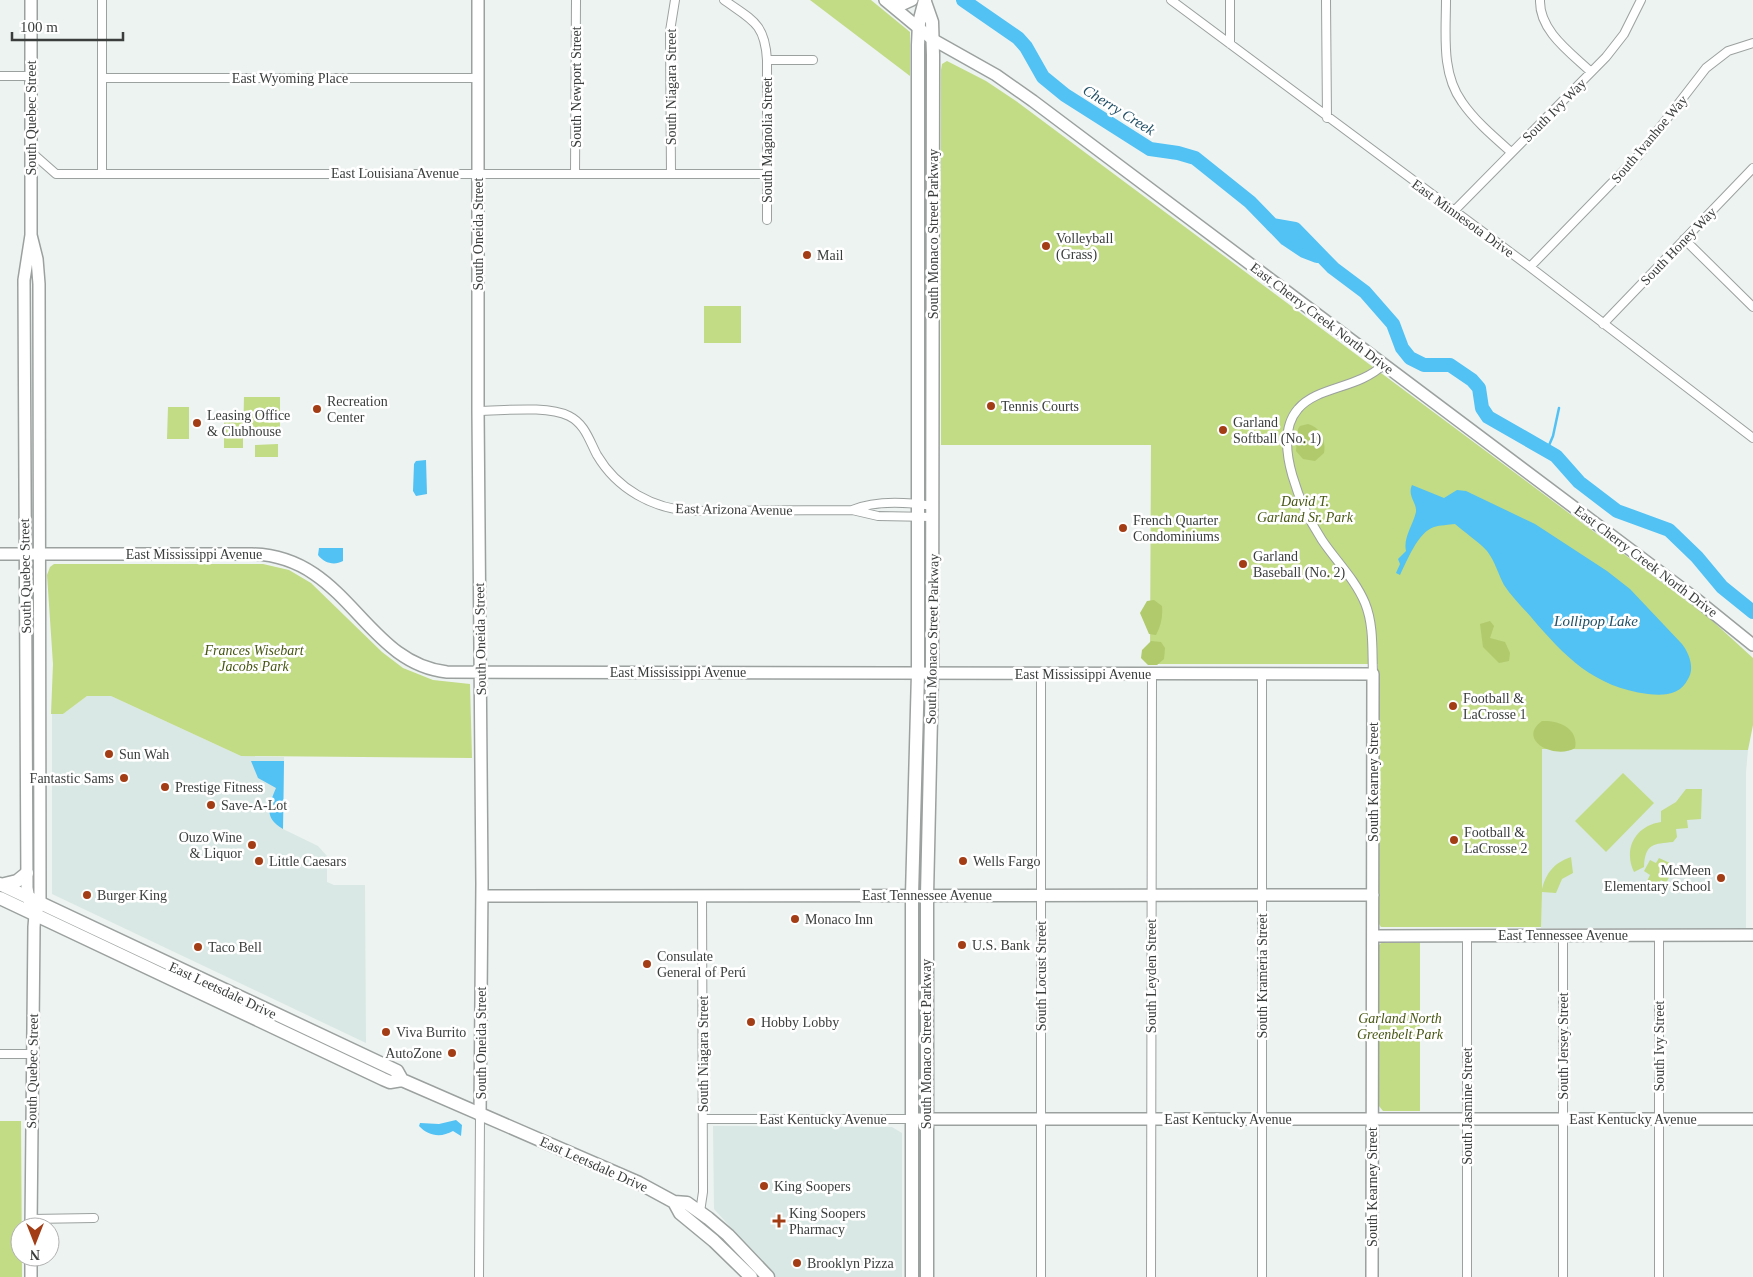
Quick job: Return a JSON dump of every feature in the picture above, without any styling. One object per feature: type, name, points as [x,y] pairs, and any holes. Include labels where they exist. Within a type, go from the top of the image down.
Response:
[{"type":"main road","name":"South Monaco Street Parkway","points":[[912,1277],[912,895],[918,673],[919,28],[925,1]]},
{"type":"main road","name":"South Monaco Street Parkway","points":[[925,1],[932,22],[932,673],[927,895],[927,1277]]},
{"type":"main road","points":[[0,884],[12,883],[27,873]]},
{"type":"main road","points":[[0,884],[28,897],[37,909]]},
{"type":"main road","points":[[0,898],[37,909]]},
{"type":"main road","name":"East Leetsdale Drive","points":[[37,909],[383,1079],[390,1082],[402,1080],[639,1183],[674,1202],[687,1203],[728,1235],[768,1277]]},
{"type":"main road","name":"East Leetsdale Drive","points":[[674,1202],[680,1213],[730,1255],[751,1277]]},
{"type":"street","name":"South Quebec Street","points":[[28,897],[24,554],[24,280],[26,255],[31,235],[32,0]]},
{"type":"street","points":[[102,0],[102,173]]},
{"type":"street","name":"South Oneida Street","points":[[478,0],[478,412],[482,896],[479,1277]]},
{"type":"street","name":"South Newport Street","points":[[575,174],[576,0]]},
{"type":"street","name":"South Niagara Street","points":[[671,174],[670,31],[675,0]]},
{"type":"street","name":"South Magnolia Street","points":[[724,0],[762,30],[767,60],[767,220]]},
{"type":"street","points":[[886,1],[901,5],[912,0]]},
{"type":"street","name":"East Minnesota Drive","points":[[1171,0],[1327,118],[1530,267],[1753,438]]},
{"type":"street","points":[[1230,0],[1230,44]]},
{"type":"street","points":[[1326,0],[1327,118]]},
{"type":"street","points":[[1446,0],[1447,57],[1453,86],[1468,111],[1511,152]]},
{"type":"street","points":[[1540,0],[1541,14],[1548,28],[1591,72]]},
{"type":"street","name":"South Ivy Way","points":[[1454,211],[1591,72],[1624,34],[1641,0]]},
{"type":"street","name":"East Cherry Creek North Drive","points":[[886,1],[932,39],[1017,90],[1696,599],[1753,645]]},
{"type":"street","name":"South Ivanhoe Way","points":[[1530,267],[1638,156],[1706,68],[1728,51],[1753,43]]},
{"type":"street","points":[[767,60],[813,60]]},
{"type":"street","points":[[0,76],[32,76]]},
{"type":"street","name":"East Wyoming Place","points":[[102,78],[477,78]]},
{"type":"street","name":"East Louisiana Avenue","points":[[31,152],[56,174],[767,174]]},
{"type":"street","name":"South Honey Way","points":[[1603,324],[1753,168]]},
{"type":"street","name":"South Quebec Street","points":[[31,235],[37,259],[39,284],[37,909],[32,1054],[31,1217]]},
{"type":"street","points":[[1684,239],[1753,307]]},
{"type":"street","name":"South Kearney Street","points":[[1372,1277],[1373,674],[1371,626],[1366,606],[1357,588],[1323,541],[1309,516],[1292,474],[1287,447],[1292,418],[1300,407],[1320,395],[1364,380],[1384,364]]},
{"type":"street","name":"East Arizona Avenue","points":[[478,412],[553,412],[570,416],[585,429],[599,458],[616,479],[640,496],[667,507],[692,510],[852,510],[873,516],[918,510],[932,512]]},
{"type":"street","name":"East Arizona Avenue","points":[[852,510],[873,504],[932,512]]},
{"type":"street","name":"East Mississippi Avenue","points":[[0,554],[252,554],[280,556],[298,563],[320,577],[388,644],[408,659],[440,671],[1373,674]]},
{"type":"street","name":"South Locust Street","points":[[1041,674],[1042,1277]]},
{"type":"street","name":"South Leyden Street","points":[[1151,1277],[1152,674]]},
{"type":"street","name":"South Krameria Street","points":[[1262,674],[1262,1277]]},
{"type":"street","name":"South Niagara Street","points":[[700,1212],[703,1196],[702,895]]},
{"type":"street","name":"East Tennessee Avenue","points":[[482,896],[1373,895]]},
{"type":"street","name":"South Jersey Street","points":[[1563,935],[1563,1277]]},
{"type":"street","name":"South Ivy Street","points":[[1659,935],[1659,1277]]},
{"type":"street","name":"East Tennessee Avenue","points":[[1373,936],[1753,935]]},
{"type":"street","name":"South Jasmine Street","points":[[1467,936],[1467,1277]]},
{"type":"street","points":[[0,1054],[32,1054]]},
{"type":"street","name":"East Kentucky Avenue","points":[[703,1119],[1753,1118]]},
{"type":"street","points":[[60,1221],[94,1218]]},
{"type":"shaded area","points":[[87,696],[111,696],[241,756],[284,757],[283,829],[318,846],[327,856],[327,882],[334,885],[365,885],[366,1043],[52,894],[52,714],[63,714]]},
{"type":"shaded area","points":[[1542,749],[1748,750],[1746,772],[1746,928],[1541,928]]},
{"type":"shaded area","points":[[713,1126],[892,1127],[902,1133],[902,1277],[776,1277],[714,1209]]},
{"type":"green space","points":[[810,0],[871,0],[910,32],[910,76]]},
{"type":"green space","name":"David T. Garland Sr. Park","points":[[947,61],[986,81],[1016,101],[1707,616],[1753,658],[1753,725],[1748,750],[1542,749],[1542,889],[1551,870],[1559,862],[1571,857],[1573,873],[1562,879],[1556,893],[1542,892],[1541,927],[1381,927],[1379,924],[1378,664],[1150,664],[1151,445],[941,445],[941,70],[942,64]]},
{"type":"green space","points":[[704,306],[741,306],[741,343],[704,343]]},
{"type":"green space","points":[[244,397],[280,397],[280,437],[243,437]]},
{"type":"green space","points":[[168,407],[189,407],[189,439],[167,439]]},
{"type":"green space","points":[[224,411],[243,411],[243,448],[224,448]]},
{"type":"green space","points":[[1308,424],[1316,428],[1322,435],[1324,444],[1324,453],[1315,461],[1303,459],[1296,451],[1298,429],[1300,426]]},
{"type":"green space","points":[[278,444],[278,457],[255,457],[255,445]]},
{"type":"green space","name":"Frances Wisebart Jacobs Park","points":[[54,564],[263,564],[289,570],[311,583],[382,652],[403,668],[433,680],[470,684],[472,758],[241,756],[111,696],[87,696],[63,714],[51,714],[53,664],[47,575],[50,567]]},
{"type":"green space","points":[[1154,600],[1162,606],[1162,617],[1156,635],[1149,634],[1140,613],[1147,601]]},
{"type":"green space","points":[[1490,621],[1494,626],[1490,638],[1505,642],[1510,653],[1509,661],[1499,663],[1483,647],[1480,624]]},
{"type":"green space","points":[[1151,641],[1161,642],[1165,648],[1164,659],[1157,665],[1148,665],[1141,658],[1142,650]]},
{"type":"green space","points":[[1542,721],[1561,724],[1571,730],[1574,735],[1575,748],[1558,752],[1541,746],[1533,735],[1535,728]]},
{"type":"green space","points":[[1623,773],[1654,803],[1606,852],[1575,821]]},
{"type":"green space","points":[[1686,789],[1702,789],[1701,819],[1687,820],[1688,828],[1676,829],[1677,837],[1673,842],[1652,846],[1646,853],[1644,867],[1634,872],[1630,855],[1634,840],[1644,828],[1661,822],[1661,811],[1676,802]]},
{"type":"green space","points":[[1659,858],[1670,863],[1667,869],[1672,872],[1666,883],[1661,880],[1657,886],[1647,881],[1650,875],[1644,871],[1650,860],[1656,863]]},
{"type":"green space","name":"Garland North Greenbelt Park","points":[[1420,942],[1420,1111],[1383,1111],[1379,1106],[1379,945],[1381,943]]},
{"type":"green space","points":[[0,1121],[21,1121],[22,1217],[10,1217],[10,1267],[22,1267],[22,1277],[0,1277]]},
{"type":"water","points":[[426,460],[427,494],[416,496],[413,491],[414,464],[416,461]]},
{"type":"water","name":"Lollipop Lake","points":[[1412,485],[1444,498],[1457,490],[1466,491],[1535,524],[1607,571],[1630,589],[1685,648],[1689,656],[1691,670],[1685,684],[1671,693],[1660,695],[1648,694],[1612,685],[1582,668],[1556,645],[1510,594],[1487,551],[1455,524],[1436,526],[1428,530],[1418,541],[1400,575],[1396,573],[1400,564],[1398,559],[1406,551],[1407,536],[1416,512],[1411,496]]},
{"type":"water","points":[[319,548],[343,548],[343,561],[336,563],[326,562],[318,555]]},
{"type":"water","points":[[251,761],[284,761],[283,829],[272,820],[269,811],[276,788],[258,778]]},
{"type":"water","points":[[456,1120],[462,1125],[461,1136],[453,1131],[444,1135],[435,1135],[426,1132],[419,1126],[420,1123],[439,1124]]},
{"type":"waterway","name":"Cherry Creek","points":[[963,0],[1018,38],[1026,47],[1043,77],[1065,95],[1150,149],[1178,153],[1195,158],[1250,202],[1286,239],[1304,251],[1317,256]]},
{"type":"waterway","name":"Cherry Creek","points":[[1272,225],[1295,229],[1333,268],[1365,292],[1393,324],[1402,348],[1410,358],[1424,365],[1450,365],[1472,380],[1479,388],[1482,408],[1488,417],[1556,456],[1579,482],[1617,511],[1669,530],[1697,557],[1722,587],[1753,612]]},
{"type":"waterway","points":[[1547,450],[1553,436],[1559,408]]},
{"type":"place","name":"Volleyball (Grass)","points":[[1046,246]]},
{"type":"place","name":"Mail","points":[[807,255]]},
{"type":"place","name":"Tennis Courts","points":[[991,406]]},
{"type":"place","name":"Recreation Center","points":[[317,409]]},
{"type":"place","name":"Leasing Office & Clubhouse","points":[[197,423]]},
{"type":"place","name":"Garland Softball (No. 1)","points":[[1223,430]]},
{"type":"place","name":"French Quarter Condominiums","points":[[1123,528]]},
{"type":"place","name":"Garland Baseball (No. 2)","points":[[1243,564]]},
{"type":"place","name":"Football & LaCrosse 1","points":[[1453,706]]},
{"type":"place","name":"Sun Wah","points":[[109,754]]},
{"type":"place","name":"Fantastic Sams","points":[[124,778]]},
{"type":"place","name":"Prestige Fitness","points":[[165,787]]},
{"type":"place","name":"Save-A-Lot","points":[[211,805]]},
{"type":"place","name":"Football & LaCrosse 2","points":[[1454,840]]},
{"type":"place","name":"Ouzo Wine & Liquor","points":[[252,845]]},
{"type":"place","name":"Little Caesars","points":[[259,861]]},
{"type":"place","name":"Wells Fargo","points":[[963,861]]},
{"type":"place","name":"McMeen Elementary School","points":[[1721,878]]},
{"type":"place","name":"Burger King","points":[[87,895]]},
{"type":"place","name":"Monaco Inn","points":[[795,919]]},
{"type":"place","name":"U.S. Bank","points":[[962,945]]},
{"type":"place","name":"Taco Bell","points":[[198,947]]},
{"type":"place","name":"Consulate General of Perú","points":[[647,964]]},
{"type":"place","name":"Hobby Lobby","points":[[751,1022]]},
{"type":"place","name":"Viva Burrito","points":[[386,1032]]},
{"type":"place","name":"AutoZone","points":[[452,1053]]},
{"type":"place","name":"King Soopers","points":[[764,1186]]},
{"type":"place","name":"King Soopers Pharmacy","points":[[779,1221]]},
{"type":"place","name":"Brooklyn Pizza","points":[[797,1263]]}]
